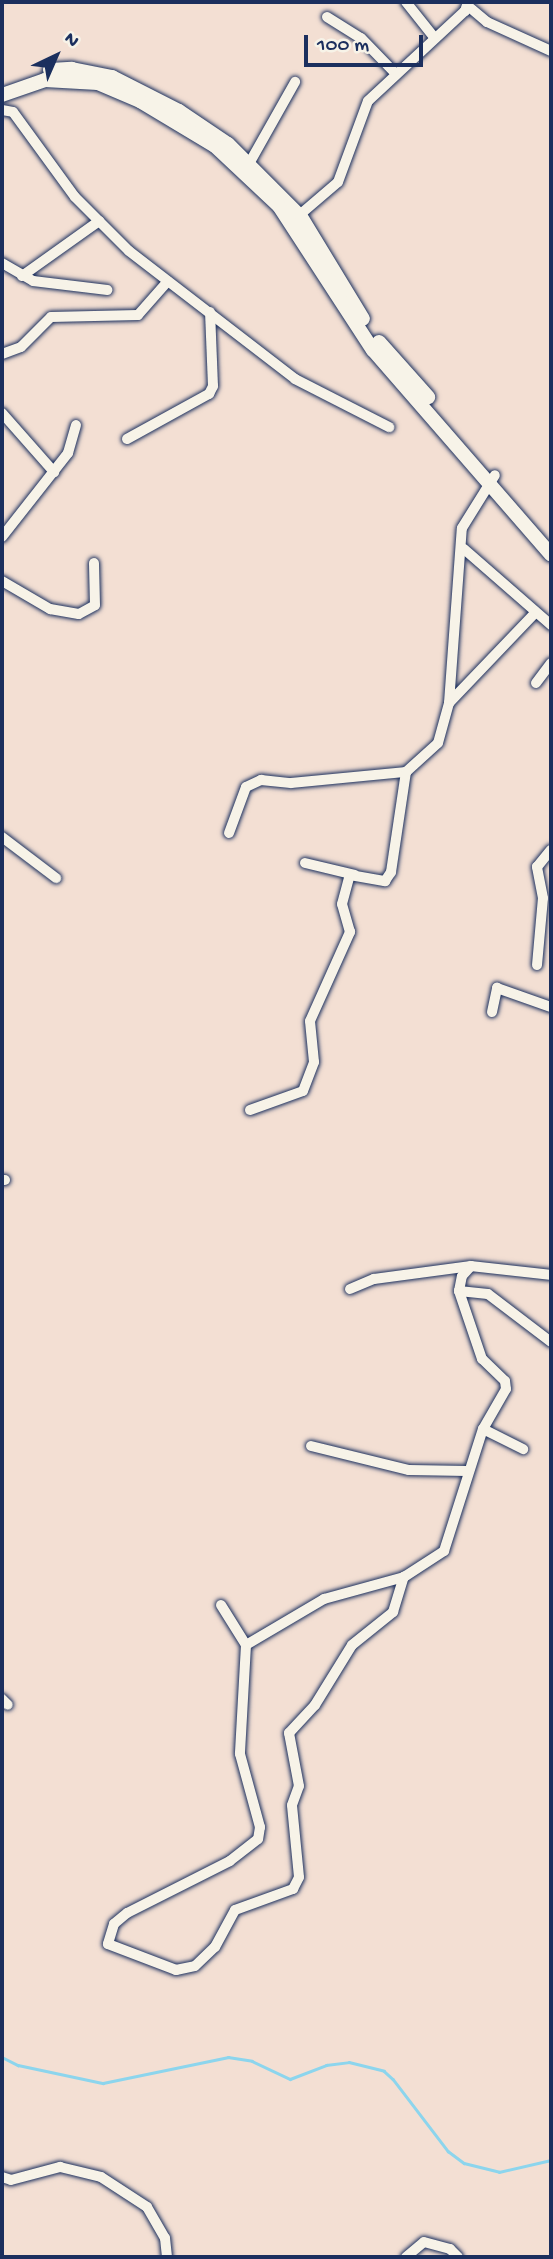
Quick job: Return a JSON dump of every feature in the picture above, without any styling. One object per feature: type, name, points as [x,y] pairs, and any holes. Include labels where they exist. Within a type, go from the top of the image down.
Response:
[{"type":"main road","points":[[2,85],[56,69],[112,77],[179,110],[250,162],[295,218],[373,350],[551,542]]},
{"type":"main road","points":[[2,94],[65,78],[120,91],[215,146],[295,218]]},
{"type":"main road","points":[[492,479],[551,555]]},
{"type":"street","points":[[406,2],[433,36]]},
{"type":"street","points":[[295,218],[338,182],[368,101],[466,6],[486,22],[551,51]]},
{"type":"street","points":[[327,17],[361,38],[395,73]]},
{"type":"street","points":[[250,162],[295,82]]},
{"type":"street","points":[[2,110],[13,112],[75,197],[168,281],[295,379],[389,427]]},
{"type":"street","points":[[22,276],[99,221]]},
{"type":"street","points":[[2,263],[22,276],[107,290]]},
{"type":"street","points":[[2,354],[21,347],[51,317],[138,316],[168,281]]},
{"type":"street","points":[[127,439],[209,394],[213,386],[210,312]]},
{"type":"street","points":[[2,413],[54,472]]},
{"type":"street","points":[[2,537],[68,453],[76,425]]},
{"type":"street","points":[[229,832],[246,787],[261,779],[291,783],[406,772],[438,743],[449,703],[464,550],[462,528],[492,479]]},
{"type":"street","points":[[464,550],[551,625]]},
{"type":"street","points":[[2,581],[50,609],[79,614],[95,605],[94,564]]},
{"type":"street","points":[[449,703],[535,613]]},
{"type":"street","points":[[536,683],[551,663]]},
{"type":"street","points":[[305,863],[385,881],[391,872],[406,772]]},
{"type":"street","points":[[2,837],[56,878]]},
{"type":"street","points":[[537,965],[543,898],[537,867],[551,850]]},
{"type":"street","points":[[250,1111],[303,1091],[314,1062],[310,1021],[350,932],[342,904],[350,875]]},
{"type":"street","points":[[492,1012],[497,988],[551,1006]]},
{"type":"street","points":[[350,1289],[374,1279],[471,1266],[551,1275]]},
{"type":"street","points":[[246,1645],[324,1599],[404,1577],[444,1551],[467,1471],[483,1429],[506,1389],[505,1381],[482,1359],[459,1291],[471,1266]]},
{"type":"street","points":[[459,1291],[488,1294],[551,1342]]},
{"type":"street","points":[[483,1429],[523,1449]]},
{"type":"street","points":[[311,1446],[409,1470],[467,1471]]},
{"type":"street","points":[[221,1605],[246,1645],[240,1754],[260,1826],[258,1839],[230,1861],[127,1913],[111,1930],[108,1944],[176,1970],[195,1966],[215,1947],[236,1910],[293,1889],[299,1877],[292,1805],[299,1786],[289,1733],[315,1704],[352,1645],[393,1612],[404,1577]]},
{"type":"street","points":[[2,2177],[11,2180],[60,2167],[101,2177],[147,2207],[165,2238],[167,2257]]},
{"type":"street","points":[[406,2257],[425,2242],[450,2249],[458,2257]]},
{"type":"waterway","points":[[2,2057],[18,2065],[103,2083],[228,2057],[252,2061],[290,2079],[326,2065],[349,2062],[384,2071],[448,2151],[464,2163],[499,2172],[551,2160]]}]
